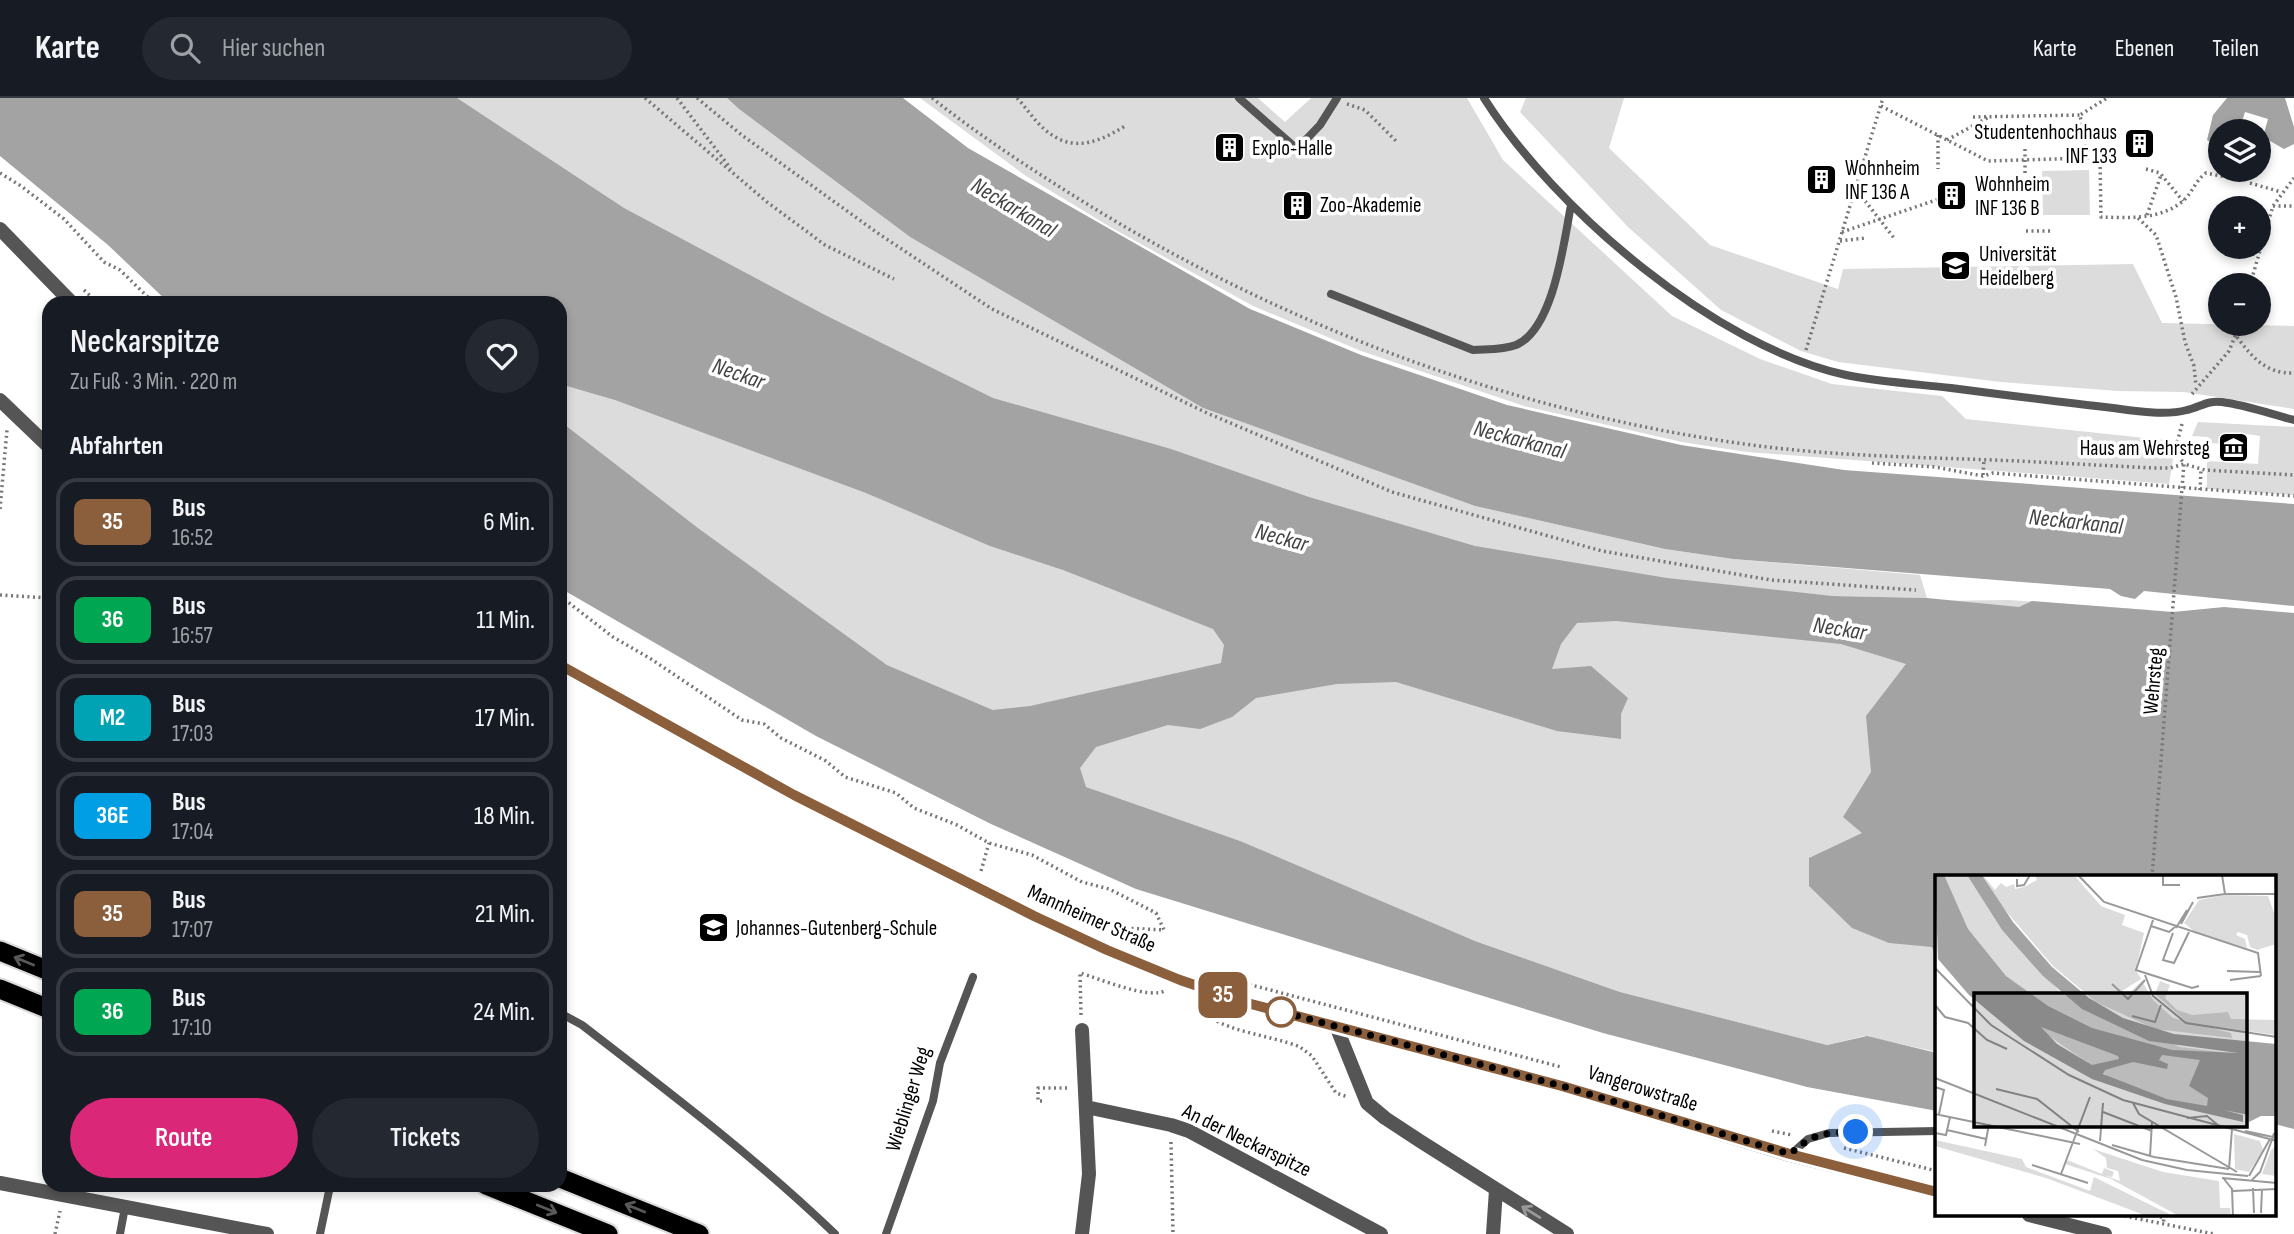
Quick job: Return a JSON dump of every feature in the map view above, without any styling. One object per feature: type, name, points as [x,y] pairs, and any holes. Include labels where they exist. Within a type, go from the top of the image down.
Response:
[{"type":"highway","points":[[0,951],[42,968]]},
{"type":"highway","points":[[0,989],[42,1006]]},
{"type":"highway","points":[[567,1181],[699,1234]]},
{"type":"highway","points":[[503,1192],[608,1234]]},
{"type":"street","points":[[0,229],[65,296]]},
{"type":"street","points":[[0,400],[42,440]]},
{"type":"street","name":"Mannheimer Straße","points":[[567,669],[794,795],[1107,950],[1180,980],[1251,1004],[1336,1026]]},
{"type":"street","points":[[1336,1026],[1367,1103],[1385,1118],[1567,1234]]},
{"type":"street","name":"Vangerowstraße","points":[[1336,1026],[1562,1086],[1790,1154],[1935,1191]]},
{"type":"street","points":[[1082,1030],[1089,1174],[1082,1234]]},
{"type":"street","name":"An der Neckarspitze","points":[[1086,1107],[1171,1125],[1210,1140],[1381,1234]]},
{"type":"street","points":[[0,1182],[42,1191]]},
{"type":"street","points":[[1493,1234],[1496,1190]]},
{"type":"street","points":[[48,1192],[267,1234]]},
{"type":"street","points":[[2037,1216],[2061,1219],[2105,1234]]},
{"type":"lane","points":[[1239,98],[1297,149],[1320,125],[1336,99]]},
{"type":"lane","points":[[1484,98],[1504,130],[1571,205],[1625,253],[1689,301],[1747,336],[1802,362],[1845,375],[1890,382],[2166,412],[2186,410],[2204,403],[2222,402],[2294,420]]},
{"type":"lane","points":[[1331,294],[1473,350],[1498,349],[1519,344],[1537,327],[1551,299],[1571,205]]},
{"type":"lane","name":"Wieblinger Weg","points":[[886,1234],[933,1101],[940,1063],[973,976]]},
{"type":"lane","points":[[567,1017],[582,1025],[706,1121],[771,1175],[835,1234]]},
{"type":"lane","points":[[1790,1154],[1808,1139],[1829,1133],[1935,1131]]},
{"type":"lane","points":[[320,1234],[329,1192]]},
{"type":"lane","points":[[120,1234],[125,1207]]},
{"type":"path","points":[[645,98],[767,202],[825,244],[894,279]]},
{"type":"path","points":[[677,98],[734,175]]},
{"type":"path","points":[[697,98],[743,136],[878,234],[992,309],[1207,413],[1392,492],[1602,551],[1771,580],[1916,590]]},
{"type":"path","points":[[1802,362],[1883,98]]},
{"type":"path","points":[[1973,117],[2080,114],[2107,98]]},
{"type":"path","points":[[1020,99],[1038,124],[1058,141],[1082,144],[1108,136],[1125,126]]},
{"type":"path","points":[[1336,99],[1365,110],[1398,143]]},
{"type":"path","points":[[1881,106],[1988,161],[2100,158],[2101,217],[2137,217],[2172,209],[2208,173]]},
{"type":"path","points":[[2080,114],[2088,158]]},
{"type":"path","points":[[1947,140],[1989,117]]},
{"type":"path","points":[[1938,135],[1938,169]]},
{"type":"path","points":[[2025,149],[2025,176]]},
{"type":"path","points":[[2147,169],[2161,175],[2183,201]]},
{"type":"path","points":[[0,173],[64,219],[104,262],[120,270],[148,296]]},
{"type":"path","points":[[2147,215],[2161,175]]},
{"type":"path","points":[[2253,273],[2273,206],[2294,178]]},
{"type":"path","points":[[2250,183],[2281,192]]},
{"type":"path","points":[[1856,188],[1894,237]]},
{"type":"path","points":[[1842,232],[1939,199]]},
{"type":"path","points":[[2273,206],[2294,206]]},
{"type":"path","points":[[2137,217],[2156,235],[2176,297],[2185,342],[2194,366],[2196,388]]},
{"type":"path","points":[[2026,231],[2051,232]]},
{"type":"path","points":[[1840,241],[1865,238]]},
{"type":"path","points":[[2237,337],[2261,365],[2276,371],[2294,373]]},
{"type":"path","name":"Wehrsteg","points":[[2152,875],[2185,464],[2175,450],[2175,442],[2196,388],[2237,337]]},
{"type":"path","points":[[0,509],[8,424],[16,415]]},
{"type":"path","points":[[1983,476],[1984,460]]},
{"type":"path","points":[[1872,463],[1935,467],[1983,476],[1993,473],[2294,496]]},
{"type":"path","points":[[2155,468],[2185,464],[2201,468],[2294,475]]},
{"type":"path","points":[[2200,490],[2201,468]]},
{"type":"path","points":[[0,594],[42,597]]},
{"type":"path","points":[[567,601],[613,637],[742,720],[764,724],[781,738],[826,761],[845,777],[896,793],[914,807],[957,825],[989,843],[1032,855],[1082,882],[1109,889],[1156,913],[1164,930],[1089,926],[1101,931]]},
{"type":"path","points":[[981,873],[989,843]]},
{"type":"path","points":[[1082,1030],[1080,973],[1148,994],[1161,994],[1180,980],[1203,1015],[1300,1048],[1312,1056],[1336,1094],[1367,1103]]},
{"type":"path","points":[[1238,981],[1519,1054],[1570,1070]]},
{"type":"path","points":[[1042,1101],[1038,1101],[1038,1088],[1085,1088]]},
{"type":"path","points":[[1171,1125],[1173,1234]]},
{"type":"path","points":[[1770,1130],[1935,1171]]},
{"type":"path","points":[[55,1234],[63,1195]]},
{"type":"path","points":[[2124,1216],[2214,1234]]},
{"type":"path","points":[[2158,1216],[2164,1218],[2163,1224]]},
{"type":"path","points":[[2177,1234],[2179,1227]]},
{"type":"shaded area","points":[[206,98],[727,98],[910,237],[1203,408],[1475,506],[1665,549],[1733,559],[1920,575],[1927,598],[1833,596],[1725,585],[1849,602],[2010,600],[2151,610],[2130,875],[1935,875],[1935,1052],[1864,1036],[1827,1045],[1620,992],[1475,941],[1086,787],[993,710],[887,665],[698,528],[567,426],[567,296],[548,296]]},
{"type":"shaded area","points":[[920,98],[1258,98],[1285,122],[1311,98],[1467,98],[1503,160],[1672,316],[1760,359],[1832,384],[1942,396],[1966,419],[2164,440],[2173,459],[2169,484],[1747,452],[1682,442],[1524,406],[1361,351],[1253,306],[1112,228],[1026,176]]},
{"type":"shaded area","points":[[1526,98],[1624,98],[1609,148],[1710,245],[1838,289],[1843,269],[2133,264],[2162,323],[2208,324],[2208,336],[2271,336],[2271,325],[2294,326],[2294,409],[2184,392],[2118,391],[2001,382],[1838,362],[1801,351],[1721,310],[1628,227],[1520,112]]},
{"type":"shaded area","points":[[2089,170],[2090,215],[2043,215],[2042,171]]},
{"type":"shaded area","points":[[2198,422],[2294,427],[2294,495],[2207,489],[2207,461],[2258,464],[2260,436],[2247,434],[2246,445],[2208,443],[2208,437],[2192,436]]},
{"type":"water","name":"Neckar","points":[[0,98],[457,98],[624,208],[823,314],[993,398],[1171,449],[1309,497],[1475,546],[1667,578],[1833,596],[1927,598],[2019,607],[2032,601],[2173,612],[2224,607],[2294,613],[2294,1129],[2276,1124],[2276,875],[1935,875],[1935,955],[1932,947],[1889,943],[1852,928],[1809,886],[1809,858],[1862,833],[1843,817],[1871,772],[1866,716],[1906,664],[1841,644],[1616,621],[1577,623],[1561,644],[1552,669],[1591,666],[1628,698],[1621,714],[1621,739],[1557,731],[1396,682],[1337,684],[1256,698],[1232,717],[1200,729],[1168,725],[1096,747],[1080,768],[1086,787],[1240,841],[1475,941],[1620,992],[1827,1045],[1867,1036],[1935,1053],[1935,1111],[1807,1087],[1603,1033],[1136,889],[991,824],[816,736],[567,592],[567,426],[698,528],[887,665],[993,710],[1030,706],[1221,663],[1224,645],[1213,629],[1063,570],[990,546],[866,493],[615,400],[567,386],[567,296],[162,296],[108,245],[0,156]]},
{"type":"water","name":"Neckarkanal","points":[[727,98],[903,98],[968,148],[1250,309],[1361,355],[1507,405],[1681,445],[1844,470],[2294,504],[2294,606],[2144,591],[2135,599],[2121,596],[2110,589],[1733,559],[1665,549],[1475,506],[1203,408],[910,237]]},
{"type":"water","points":[[2227,98],[2285,98],[2294,127],[2294,144],[2284,149],[2271,142],[2271,119],[2245,112],[2243,119],[2212,119]]},
{"type":"bus line","name":"35","points":[[567,669],[794,795],[1034,916],[1180,980],[1251,1004],[1562,1086],[1790,1154],[1935,1191]]},
{"type":"place","name":"Studentenhochhaus INF 133","points":[[2140,144]]},
{"type":"place","name":"Explo-Halle","points":[[1229,148]]},
{"type":"place","name":"Wohnheim INF 136 A","points":[[1822,180]]},
{"type":"place","name":"Wohnheim INF 136 B","points":[[1952,196]]},
{"type":"place","name":"Zoo-Akademie","points":[[1297,205]]},
{"type":"place","name":"Universität Heidelberg","points":[[1956,266]]},
{"type":"place","name":"Haus am Wehrsteg","points":[[2233,448]]},
{"type":"place","name":"Johannes-Gutenberg-Schule","points":[[713,928]]},
{"type":"route","points":[[1281,1012],[1271,1009],[1562,1086],[1790,1154],[1808,1139],[1829,1133],[1856,1132]]}]
